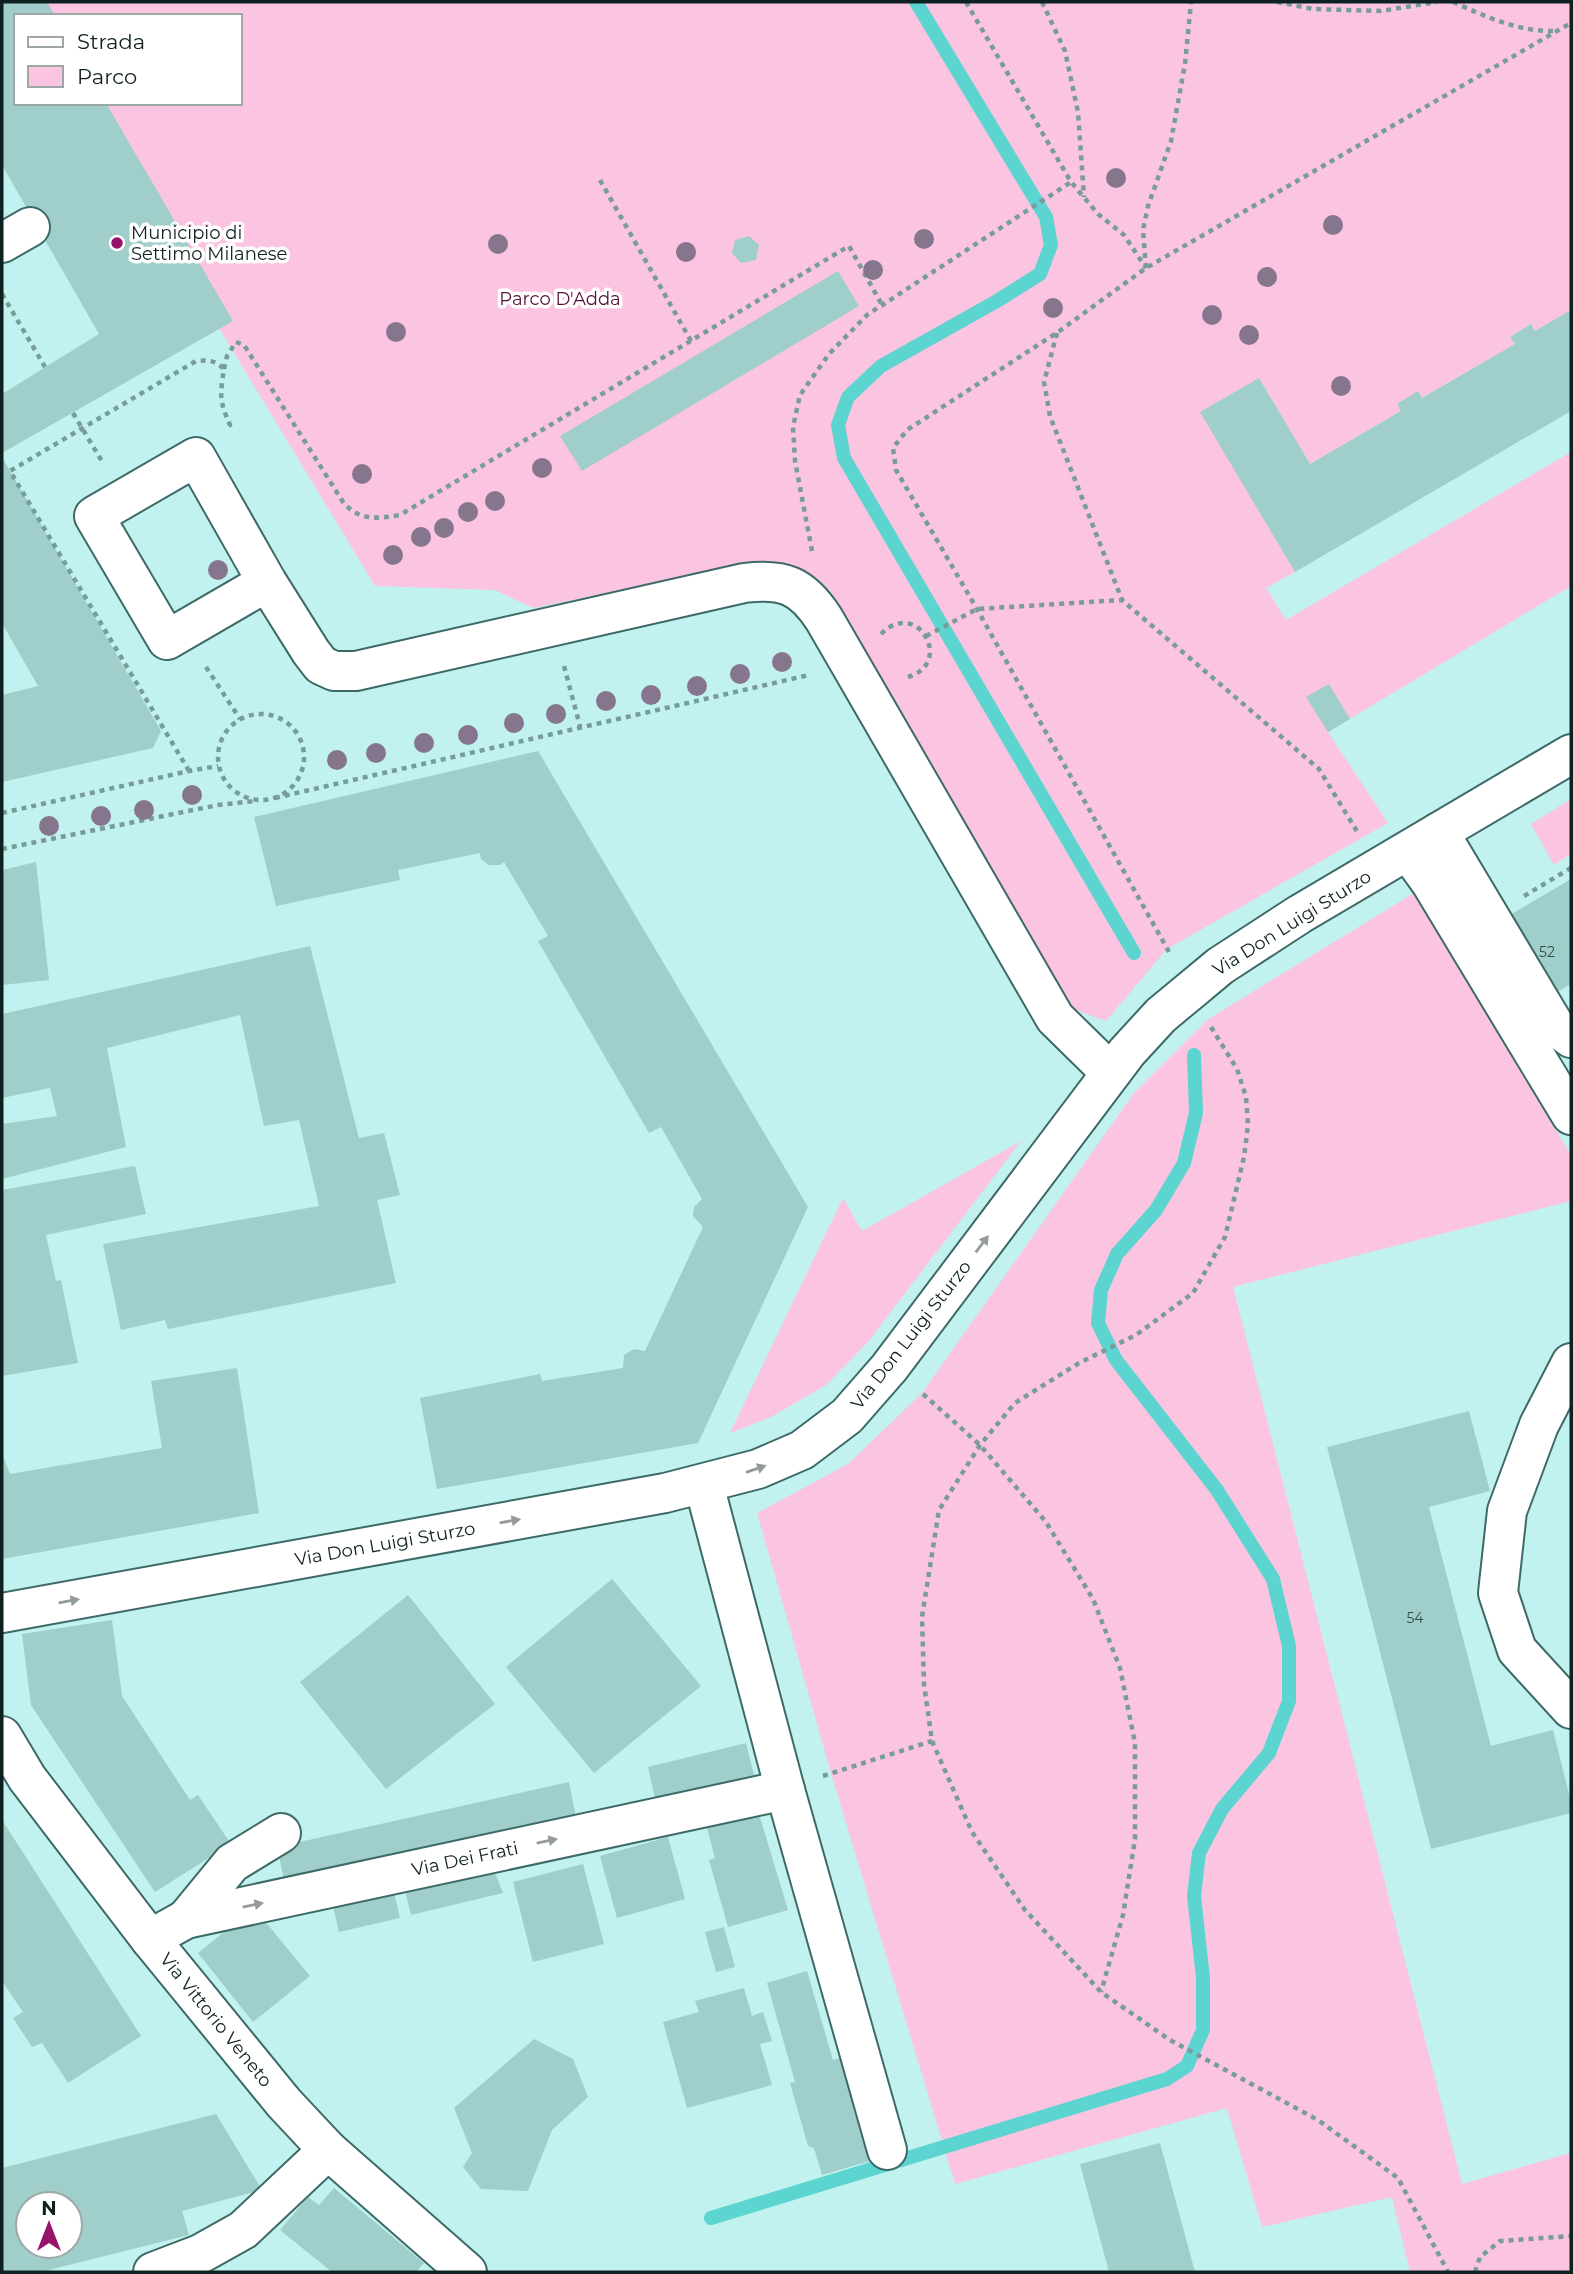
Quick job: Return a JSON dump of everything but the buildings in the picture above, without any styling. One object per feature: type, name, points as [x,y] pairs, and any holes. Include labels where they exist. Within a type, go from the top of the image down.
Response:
[{"type":"street","points":[[267,582],[167,640],[94,516],[196,457],[267,582],[311,652],[321,665],[334,671],[356,671],[744,583],[762,580],[793,587],[812,600],[1055,1018],[1111,1073]]},
{"type":"street","name":"Via Don Luigi Sturzo","points":[[2,1613],[704,1485],[758,1469],[802,1450],[847,1416],[889,1368],[1111,1073],[1161,1015],[1220,966],[1300,914],[1571,754]]},
{"type":"street","points":[[1408,851],[1490,916],[1555,1026],[1571,1038]]},
{"type":"street","points":[[1408,851],[1431,883],[1571,1115]]},
{"type":"street","points":[[1571,1363],[1539,1425],[1507,1511],[1498,1593],[1517,1650],[1571,1709]]},
{"type":"street","points":[[704,1485],[785,1790],[887,2150]]},
{"type":"street","name":"Via Vittorio Veneto","points":[[2,1736],[27,1778],[150,1939],[284,2103],[328,2150],[467,2272]]},
{"type":"street","name":"Via Dei Frati","points":[[150,1939],[186,1919],[785,1790]]},
{"type":"street","points":[[186,1919],[232,1863],[281,1833]]},
{"type":"street","points":[[153,2272],[200,2254],[243,2230],[328,2150]]},
{"type":"path","points":[[966,2],[1070,182],[1098,214],[1124,236],[1146,268]]},
{"type":"path","points":[[1042,2],[1065,51],[1078,112],[1084,197]]},
{"type":"path","points":[[1146,268],[1143,230],[1148,206],[1171,141],[1185,64],[1191,2]]},
{"type":"path","points":[[1277,2],[1313,9],[1381,11],[1437,2]]},
{"type":"path","points":[[1453,2],[1502,23],[1537,31],[1558,30]]},
{"type":"path","points":[[1172,958],[896,470],[893,448],[907,430],[1058,332],[1146,268],[1571,23]]},
{"type":"path","points":[[600,180],[691,341]]},
{"type":"path","points":[[812,600],[817,578],[795,461],[793,427],[800,395],[829,354],[867,315],[1070,182]]},
{"type":"path","points":[[223,369],[232,345],[236,342],[244,345],[342,502],[352,512],[368,518],[383,518],[400,514],[849,246],[882,305]]},
{"type":"path","points":[[2,293],[45,367]]},
{"type":"path","points":[[1058,332],[1044,382],[1050,416],[1122,600],[1319,769],[1408,851]]},
{"type":"path","points":[[73,413],[124,498]]},
{"type":"path","points":[[929,635],[977,609],[1122,600]]},
{"type":"path","points":[[877,642],[881,634],[895,624],[913,625],[929,635]]},
{"type":"path","points":[[554,626],[580,726]]},
{"type":"path","points":[[183,631],[240,719]]},
{"type":"path","points":[[929,635],[930,645]]},
{"type":"path","points":[[2,849],[218,804],[275,798],[817,673]]},
{"type":"path","points":[[260,800],[234,791],[224,780],[218,766],[217,752],[221,739],[240,719],[253,714],[281,718],[293,727],[301,739],[304,752],[301,774],[288,791],[275,798]]},
{"type":"path","points":[[2,813],[218,766]]},
{"type":"path","points":[[1490,916],[1571,868]]},
{"type":"path","points":[[1206,1020],[1237,1069],[1246,1097],[1248,1125],[1244,1157],[1225,1237],[1193,1293],[1136,1335],[1079,1363],[1015,1403],[980,1445],[939,1510],[922,1617],[924,1684],[932,1741],[979,1843],[1025,1910],[1101,1992],[1170,2040],[1318,2120],[1398,2178],[1448,2272]]},
{"type":"path","points":[[889,1368],[980,1445],[1046,1522],[1093,1599],[1120,1668],[1135,1743],[1135,1839],[1123,1915],[1101,1992]]},
{"type":"path","points":[[785,1790],[932,1741]]},
{"type":"path","points":[[1475,2272],[1480,2257],[1500,2241],[1571,2236]]},
{"type":"green space","name":"Parco D'Adda","points":[[21,2],[1571,2],[1571,310],[1535,331],[1531,324],[1511,336],[1515,344],[1422,398],[1418,392],[1397,404],[1401,411],[1310,464],[1259,378],[1201,412],[1295,572],[1266,588],[1286,620],[1571,452],[1571,586],[1328,732],[1388,823],[1167,949],[1106,1021],[1070,1008],[831,592],[817,578],[767,561],[533,608],[495,590],[375,586],[84,105],[242,105],[242,14],[29,14]]},
{"type":"green space","points":[[1571,799],[1571,854],[1554,865],[1531,824]]},
{"type":"green space","points":[[1414,893],[1571,1155],[1571,1201],[1233,1287],[1462,2184],[1571,2153],[1571,2272],[1410,2272],[1392,2197],[1262,2227],[1227,2108],[955,2184],[831,1773],[757,1513],[848,1464],[922,1393],[1134,1093],[1207,1020]]},
{"type":"green space","points":[[1021,1141],[868,1342],[826,1385],[771,1417],[730,1433],[843,1198],[862,1231]]},
{"type":"waterway","points":[[916,2],[1046,217],[1051,245],[1040,274],[881,366],[848,397],[838,425],[844,458],[1134,953]]},
{"type":"waterway","points":[[711,2218],[1167,2079],[1187,2066],[1203,2030],[1203,1978],[1194,1896],[1199,1853],[1222,1809],[1269,1753],[1289,1701],[1289,1646],[1273,1579],[1217,1490],[1116,1360],[1098,1323],[1101,1290],[1117,1254],[1156,1210],[1184,1163],[1196,1113],[1194,1055]]},
{"type":"place","name":"Municipio di Settimo Milanese","points":[[117,243]]}]
